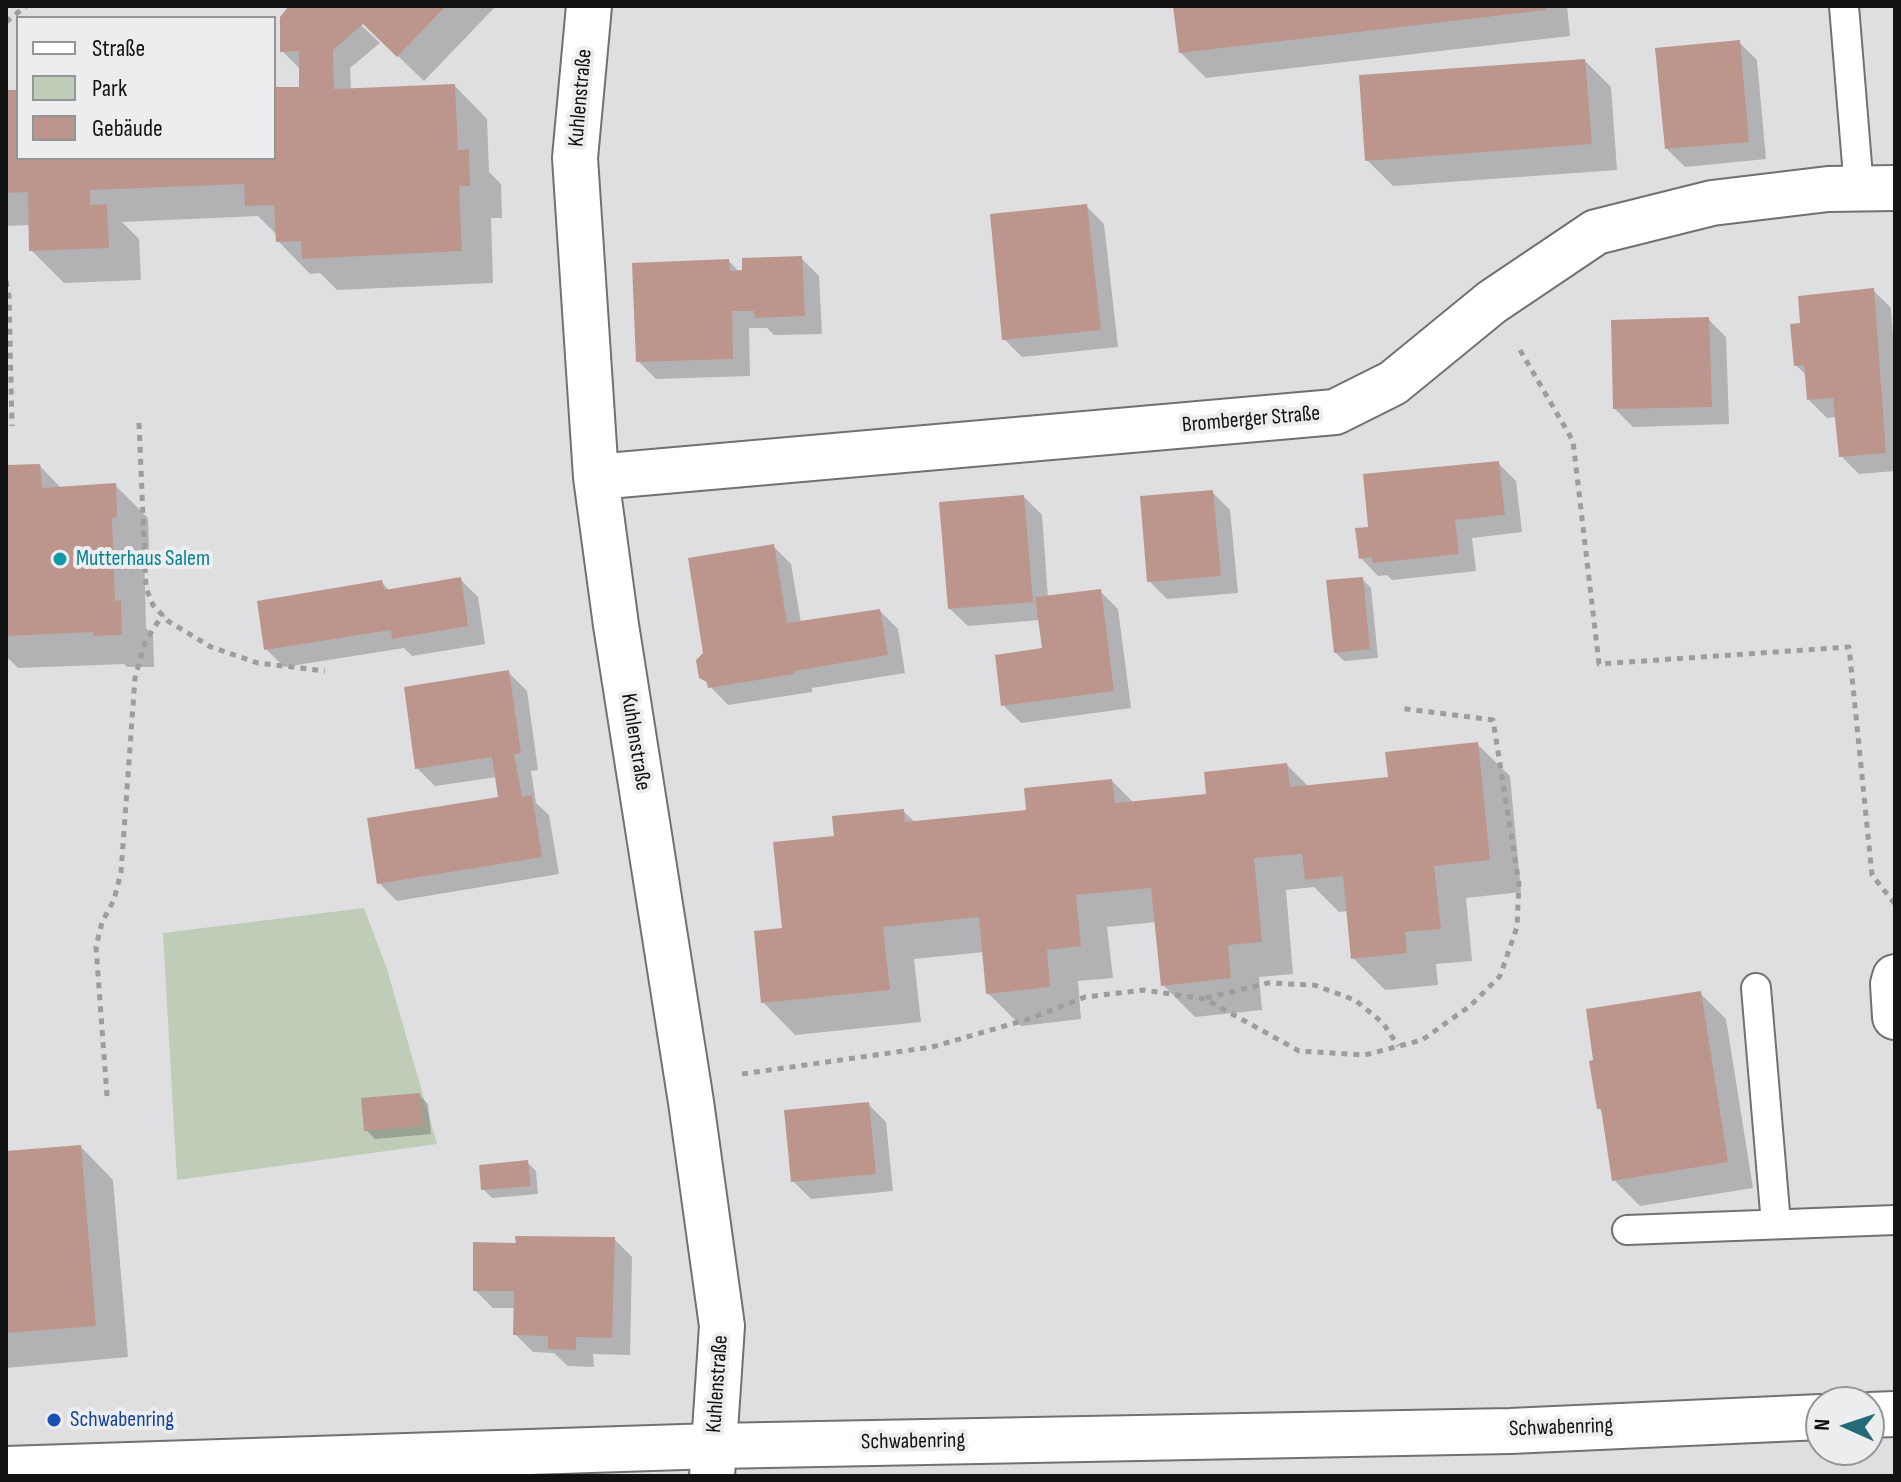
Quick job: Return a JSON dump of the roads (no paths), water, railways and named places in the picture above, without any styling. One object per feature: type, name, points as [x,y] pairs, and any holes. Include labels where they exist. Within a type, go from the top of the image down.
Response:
[{"type":"street","name":"Kuhlenstraße","points":[[589,6],[575,158],[596,477],[722,1326],[713,1461]]},
{"type":"street","name":"Bromberger Straße","points":[[596,477],[1335,412],[1393,383],[1492,302],[1596,232],[1712,203],[1828,189],[1877,188]]},
{"type":"street","points":[[1895,977],[1895,1017]]},
{"type":"street","name":"Schwabenring","points":[[6,1469],[713,1461],[1805,1418]]},
{"type":"lane","points":[[1844,6],[1877,188]]},
{"type":"lane","points":[[1756,988],[1776,1224]]},
{"type":"lane","points":[[1627,1230],[1895,1220]]},
{"type":"place","name":"Mutterhaus Salem","points":[[60,559]]},
{"type":"place","name":"Schwabenring","points":[[54,1420]]}]
